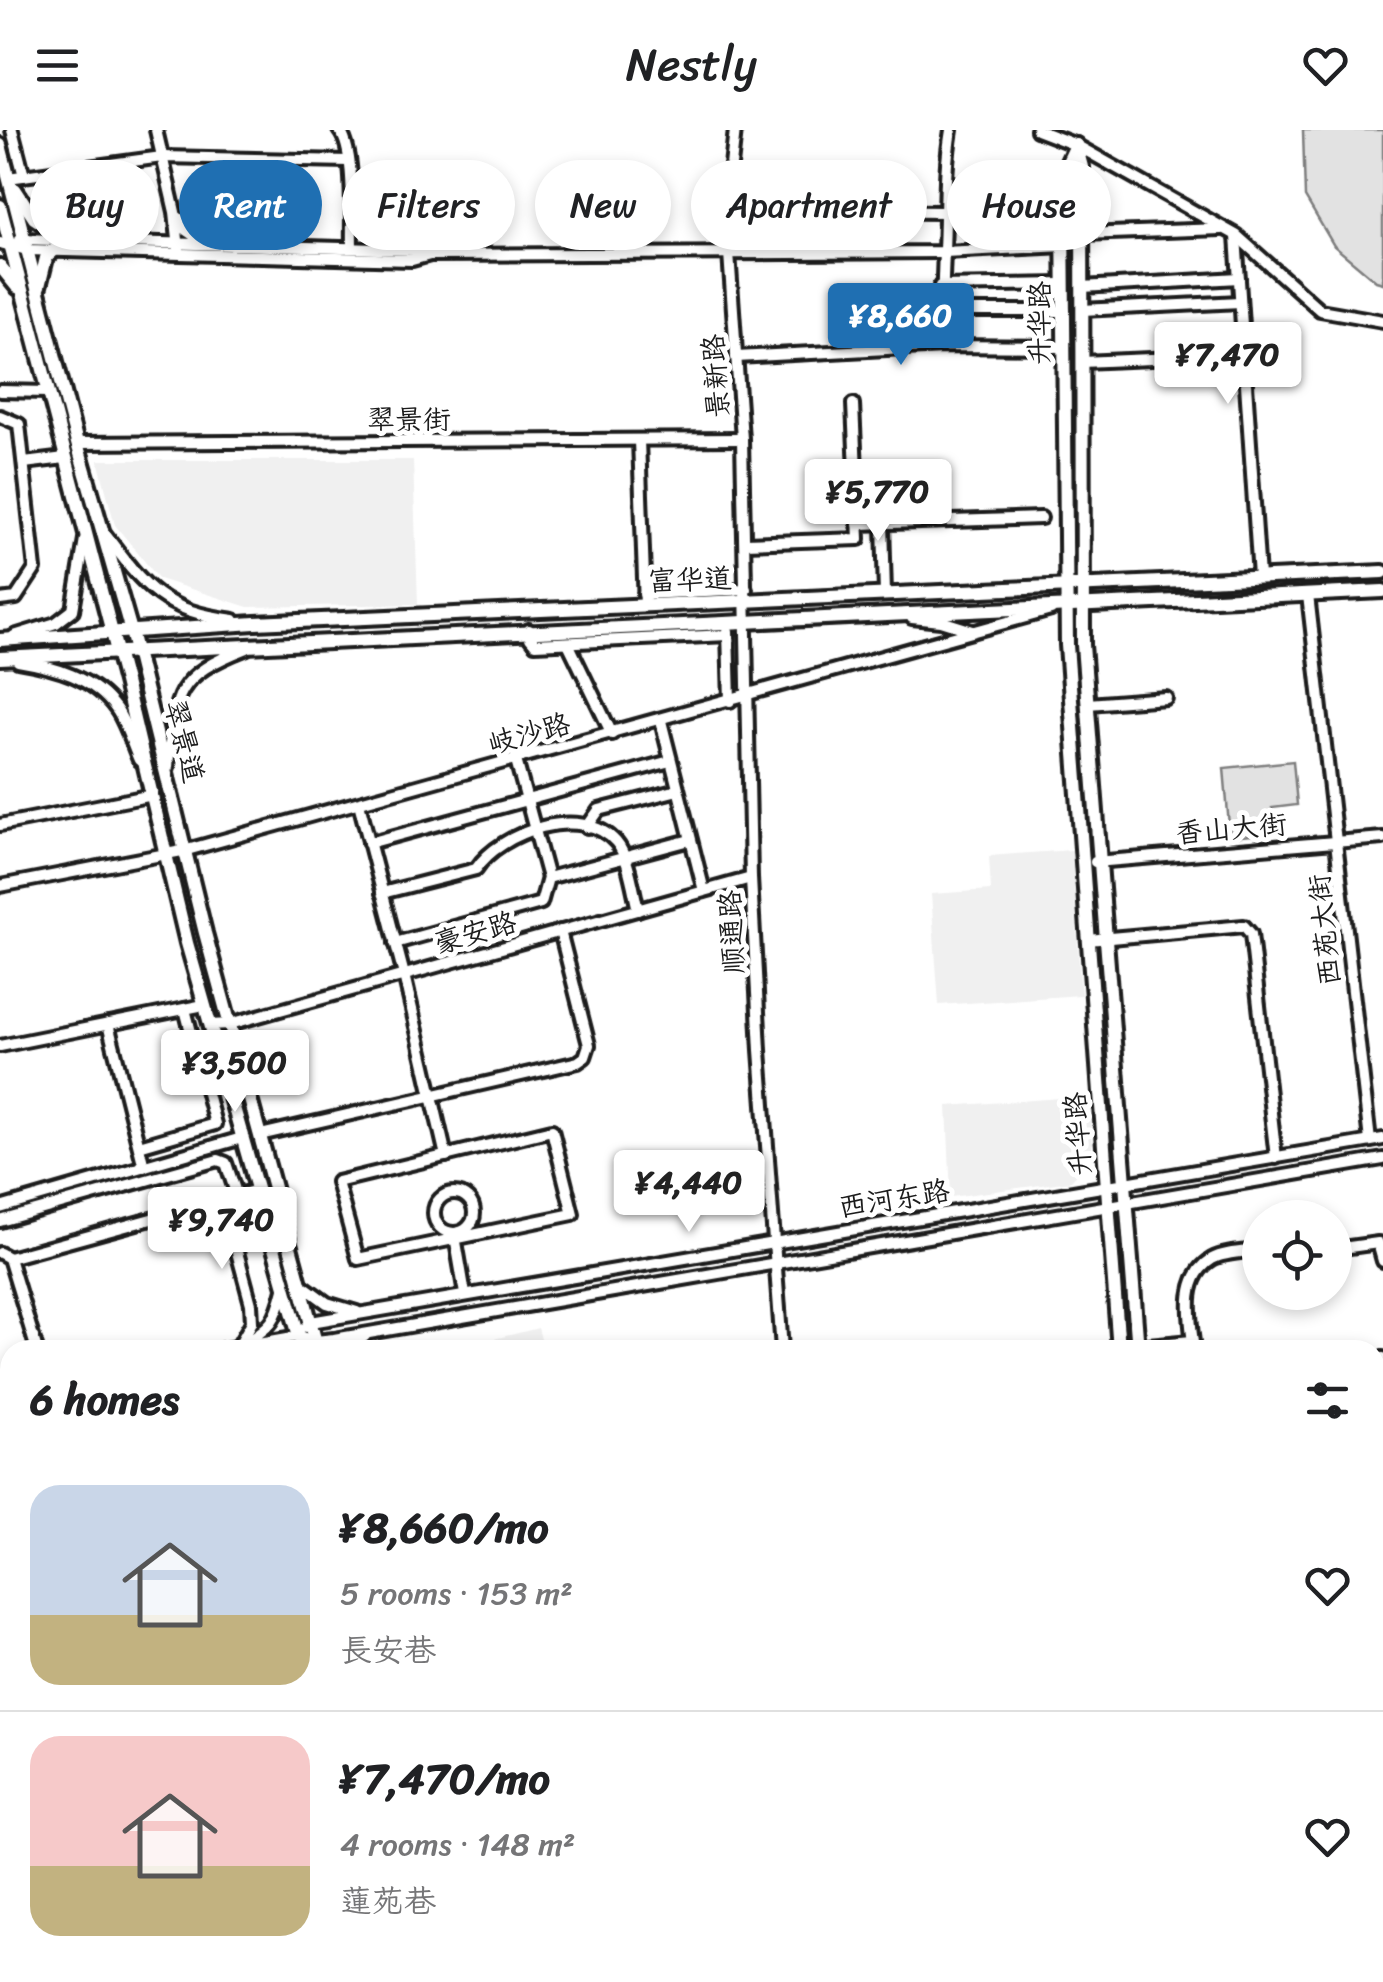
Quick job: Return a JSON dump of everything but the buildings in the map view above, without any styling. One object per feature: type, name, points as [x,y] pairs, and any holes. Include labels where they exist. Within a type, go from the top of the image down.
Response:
[{"type":"main road","name":"翠景道","points":[[0,145],[15,244],[103,530],[316,1340]]},
{"type":"main road","name":"升华路","points":[[1069,160],[1076,145]]},
{"type":"main road","name":"升华路","points":[[1076,145],[1080,160]]},
{"type":"main road","points":[[8,178],[30,212]]},
{"type":"main road","points":[[0,206],[15,244]]},
{"type":"main road","name":"升华路","points":[[1064,250],[1066,606],[1118,1340]]},
{"type":"main road","name":"升华路","points":[[1082,250],[1083,605],[1088,704],[1137,1340]]},
{"type":"main road","points":[[0,266],[30,295],[52,251]]},
{"type":"main road","name":"翠景道","points":[[30,295],[48,392],[204,1005],[300,1340]]},
{"type":"main road","name":"富华道","points":[[0,640],[645,600],[884,594],[1383,572]]},
{"type":"main road","name":"富华道","points":[[1,658],[529,630],[728,628],[748,620],[1383,590]]},
{"type":"main road","points":[[943,591],[944,612]]},
{"type":"street","points":[[12,130],[24,176]]},
{"type":"street","points":[[156,130],[179,242]]},
{"type":"street","points":[[339,130],[346,138],[349,160]]},
{"type":"street","name":"景新路","points":[[732,160],[735,130]]},
{"type":"street","points":[[943,346],[940,286],[944,175],[951,130]]},
{"type":"street","points":[[1037,130],[1076,145],[1230,232],[1320,310],[1383,321]]},
{"type":"street","points":[[1076,145],[1081,130]]},
{"type":"street","points":[[8,178],[162,157],[342,161]]},
{"type":"street","points":[[159,240],[170,229],[175,212]]},
{"type":"street","points":[[175,212],[179,219]]},
{"type":"street","points":[[927,212],[944,212]]},
{"type":"street","points":[[1111,234],[1230,232]]},
{"type":"street","points":[[1230,232],[1239,278],[1260,577]]},
{"type":"street","points":[[15,244],[52,251],[179,249]]},
{"type":"street","points":[[201,250],[412,260],[430,256],[984,250]]},
{"type":"street","points":[[413,250],[430,256]]},
{"type":"street","name":"景新路","points":[[728,250],[742,440],[748,620]]},
{"type":"street","points":[[1082,287],[1239,278]]},
{"type":"street","points":[[940,286],[1064,284]]},
{"type":"street","points":[[1082,310],[1240,302]]},
{"type":"street","points":[[941,311],[1065,310]]},
{"type":"street","points":[[736,357],[943,346],[1064,347]]},
{"type":"street","points":[[1082,362],[1244,354]]},
{"type":"street","points":[[0,391],[48,392]]},
{"type":"street","points":[[745,543],[859,539],[853,404]]},
{"type":"street","points":[[0,416],[19,424],[35,569],[16,598],[0,600]]},
{"type":"street","points":[[638,440],[645,600]]},
{"type":"street","name":"翠景街","points":[[77,443],[742,440]]},
{"type":"street","points":[[24,464],[66,458]]},
{"type":"street","points":[[858,524],[1041,518]]},
{"type":"street","points":[[883,523],[884,594]]},
{"type":"street","points":[[103,530],[156,596],[191,612],[255,622]]},
{"type":"street","points":[[0,640],[56,623],[73,610],[86,533]]},
{"type":"street","name":"西苑大街","points":[[1308,595],[1370,1141]]},
{"type":"street","name":"岐沙路","points":[[0,886],[187,850],[1066,606]]},
{"type":"street","points":[[881,614],[941,621],[976,632]]},
{"type":"street","name":"顺通路","points":[[748,620],[751,878],[781,1340]]},
{"type":"street","points":[[529,630],[535,644],[728,628],[730,702]]},
{"type":"street","points":[[167,772],[172,715],[183,687],[209,663],[260,643]]},
{"type":"street","points":[[568,643],[612,734]]},
{"type":"street","points":[[1,658],[57,668],[92,686],[116,709],[147,776]]},
{"type":"street","points":[[1088,704],[1166,698]]},
{"type":"street","points":[[661,721],[704,891]]},
{"type":"street","points":[[396,944],[540,903],[548,878],[516,760]]},
{"type":"street","points":[[369,843],[670,761]]},
{"type":"street","points":[[587,826],[599,810],[678,790]]},
{"type":"street","points":[[0,825],[153,795]]},
{"type":"street","points":[[358,803],[404,975],[446,1156]]},
{"type":"street","points":[[382,893],[476,869],[501,843],[534,829],[567,824],[605,831],[620,846],[638,910]]},
{"type":"street","name":"香山大街","points":[[1082,864],[1383,838]]},
{"type":"street","points":[[548,878],[690,840]]},
{"type":"street","name":"豪安路","points":[[210,1025],[230,1024],[751,878]]},
{"type":"street","points":[[1088,940],[1244,926],[1251,934],[1276,1158]]},
{"type":"street","points":[[260,1135],[578,1062],[585,1057],[589,1045],[560,932]]},
{"type":"street","points":[[0,1046],[204,1005]]},
{"type":"street","points":[[139,1146],[215,1124],[185,1009]]},
{"type":"street","points":[[108,1024],[144,1167]]},
{"type":"street","points":[[552,1130],[573,1214],[358,1259],[338,1182],[446,1156],[552,1130]]},
{"type":"street","points":[[0,1208],[242,1138]]},
{"type":"street","name":"西河东路","points":[[311,1322],[1383,1138]]},
{"type":"street","name":"西河东路","points":[[341,1340],[1383,1159]]},
{"type":"street","points":[[0,1222],[218,1160],[226,1163],[237,1196]]},
{"type":"street","points":[[33,1340],[4,1256],[257,1190]]},
{"type":"street","points":[[455,1236],[472,1224],[475,1212],[470,1200],[451,1193],[439,1200],[434,1212],[438,1225],[455,1236],[465,1294]]},
{"type":"street","points":[[223,1200],[251,1304],[252,1322],[246,1340]]},
{"type":"street","points":[[1352,1247],[1378,1243],[1383,1260]]},
{"type":"street","points":[[1193,1340],[1190,1288],[1194,1275],[1214,1258],[1242,1253]]},
{"type":"street","points":[[301,1284],[327,1304],[362,1313]]},
{"type":"street","points":[[253,1340],[278,1315],[285,1285]]},
{"type":"street","points":[[302,1340],[311,1322]]},
{"type":"street","points":[[360,1340],[370,1333]]},
{"type":"shaded area","points":[[1303,130],[1383,130],[1383,283],[1334,246],[1305,197]]},
{"type":"shaded area","points":[[98,460],[413,460],[418,604],[248,607],[159,579],[115,525]]},
{"type":"shaded area","points":[[1293,761],[1297,805],[1272,808],[1275,833],[1230,837],[1224,768]]},
{"type":"shaded area","points":[[1072,850],[1081,995],[939,1005],[931,894],[991,890],[989,856]]},
{"type":"shaded area","points":[[1088,1096],[1093,1157],[1071,1181],[951,1197],[947,1106]]},
{"type":"shaded area","points":[[538,1328],[541,1340],[489,1340]]}]
